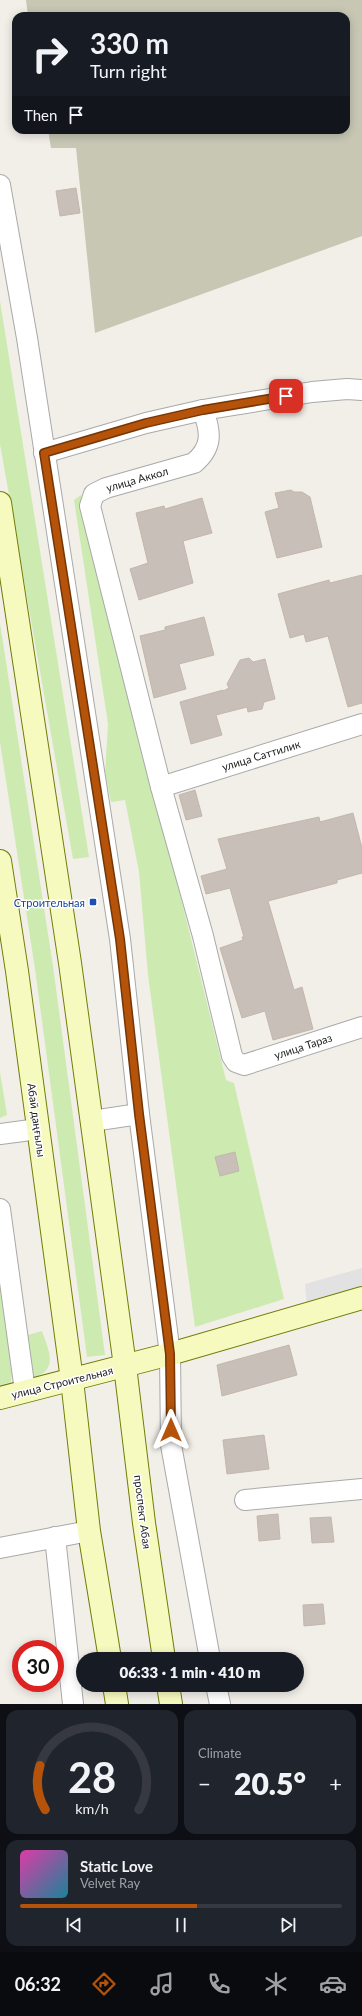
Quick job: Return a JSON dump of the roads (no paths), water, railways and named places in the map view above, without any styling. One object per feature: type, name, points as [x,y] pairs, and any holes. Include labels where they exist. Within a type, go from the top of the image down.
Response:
[{"type":"main road","name":"проспект Абая","points":[[0,503],[70,963],[125,1366],[144,1523],[163,1652]]},
{"type":"main road","name":"Абай даңғылы","points":[[0,862],[72,1380]]},
{"type":"main road","name":"улица Строительная","points":[[0,1398],[170,1354],[362,1298]]},
{"type":"main road","points":[[72,1380],[89,1531],[109,1652]]},
{"type":"main road","points":[[115,1692],[117,1704]]},
{"type":"main road","points":[[169,1692],[171,1704]]},
{"type":"street","points":[[0,185],[27,338],[120,939],[139,1114],[170,1354],[171,1445],[209,1652]]},
{"type":"street","points":[[44,453],[146,423],[203,410],[312,392],[347,389],[362,390]]},
{"type":"street","name":"улица Аккол","points":[[161,787],[90,506],[94,494],[106,488],[194,463],[203,456],[208,444],[210,428],[203,410]]},
{"type":"street","name":"улица Саттилик","points":[[161,787],[362,724]]},
{"type":"street","name":"улица Тараз","points":[[161,787],[203,936],[232,1056],[236,1062],[244,1065],[362,1027]]},
{"type":"street","points":[[92,1121],[139,1114]]},
{"type":"street","points":[[0,1134],[38,1129]]},
{"type":"street","points":[[0,1209],[25,1391]]},
{"type":"street","points":[[245,1500],[362,1489]]},
{"type":"street","points":[[0,1548],[89,1531]]},
{"type":"street","points":[[55,1538],[73,1704]]},
{"type":"street","points":[[217,1692],[220,1704]]},
{"type":"place","name":"Строительная","points":[[93,902]]}]
